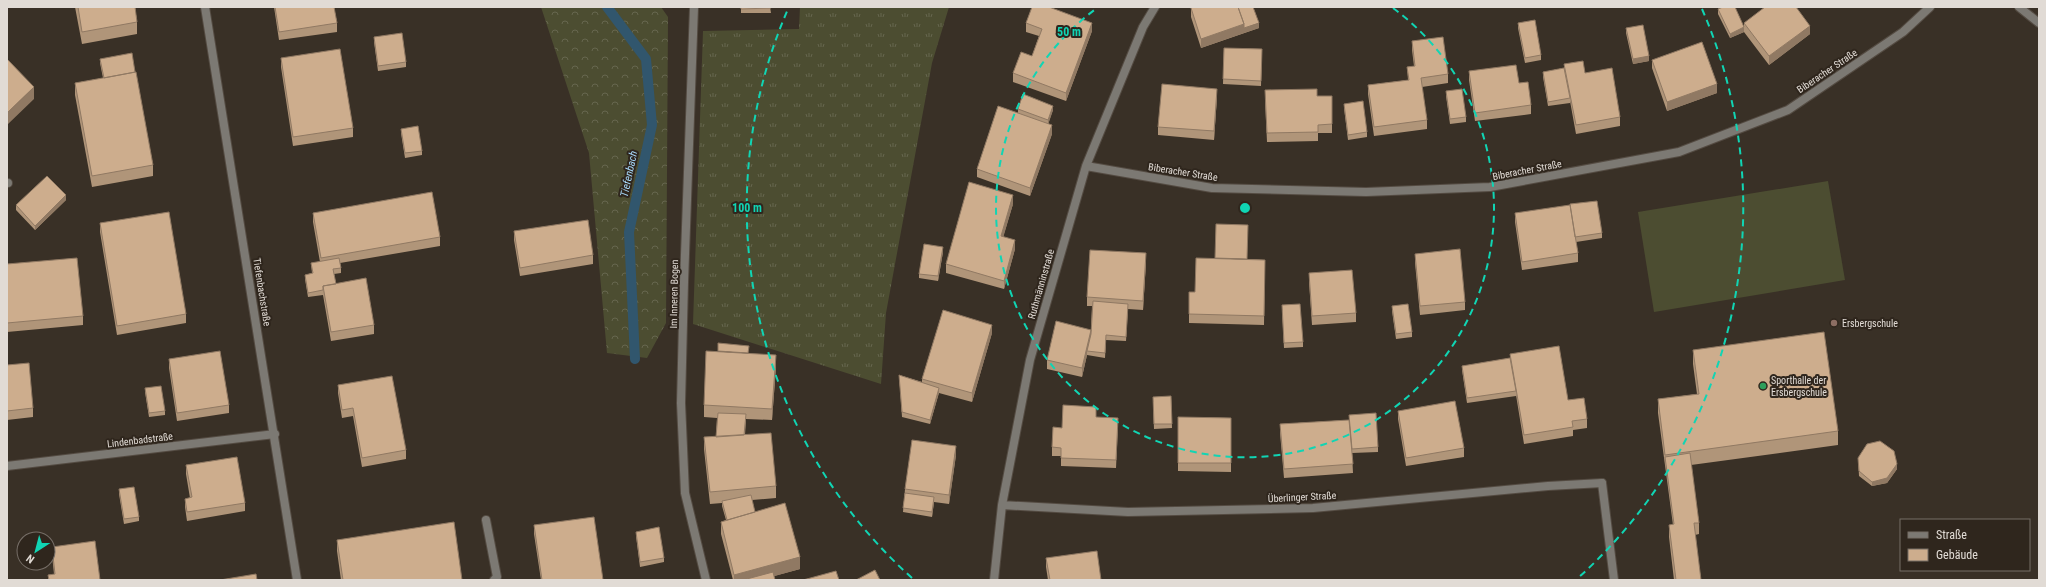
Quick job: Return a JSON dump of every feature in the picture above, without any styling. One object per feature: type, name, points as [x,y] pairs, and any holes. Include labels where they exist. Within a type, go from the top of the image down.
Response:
[{"type":"street","name":"Tiefenbachstraße","points":[[205,7],[275,434],[297,580]]},
{"type":"street","name":"Im Inneren Bogen","points":[[694,7],[684,282],[682,403],[685,493],[706,580]]},
{"type":"street","name":"Ruthmänninstraße","points":[[994,580],[1002,505],[1030,360],[1086,166],[1143,27],[1155,7]]},
{"type":"street","name":"Biberacher Straße","points":[[1086,166],[1212,188],[1366,192],[1490,187],[1679,152],[1788,110],[1903,32],[1930,7]]},
{"type":"street","points":[[2019,7],[2039,23]]},
{"type":"street","name":"Lindenbadstraße","points":[[7,466],[275,434]]},
{"type":"street","name":"Überlinger Straße","points":[[1002,505],[1128,512],[1313,508],[1548,486],[1602,483],[1614,580]]},
{"type":"street","points":[[486,520],[497,577],[494,580]]},
{"type":"green space","points":[[541,7],[661,7],[668,17],[666,323],[647,358],[607,353],[589,153]]},
{"type":"green space","points":[[800,7],[949,7],[932,63],[886,313],[881,384],[693,324],[703,31],[799,29]]},
{"type":"green space","points":[[1828,181],[1845,280],[1654,312],[1638,212]]},
{"type":"building","points":[[78,7],[135,7],[137,22],[82,32]]},
{"type":"building","points":[[275,7],[334,7],[337,23],[279,32]]},
{"type":"building","points":[[741,7],[770,7],[771,8],[741,9]]},
{"type":"building","points":[[1032,7],[1049,7],[1092,23],[1066,93],[1013,73],[1021,52],[1032,56],[1042,29],[1026,23]]},
{"type":"building","points":[[1238,7],[1244,24],[1201,39],[1191,8]]},
{"type":"building","points":[[1238,7],[1253,7],[1259,23],[1244,28]]},
{"type":"building","points":[[1723,7],[1735,7],[1744,27],[1730,34],[1718,9]]},
{"type":"building","points":[[1765,7],[1796,7],[1810,26],[1769,56],[1744,23]]},
{"type":"building","points":[[1535,20],[1541,55],[1525,58],[1518,23]]},
{"type":"building","points":[[1643,25],[1649,56],[1633,59],[1626,28]]},
{"type":"building","points":[[402,33],[406,62],[378,66],[374,37]]},
{"type":"building","points":[[1443,37],[1448,74],[1421,78],[1427,120],[1374,127],[1368,85],[1409,80],[1407,67],[1415,66],[1412,41]]},
{"type":"building","points":[[1702,42],[1717,84],[1667,102],[1652,60]]},
{"type":"building","points":[[1224,48],[1262,49],[1261,81],[1223,79]]},
{"type":"building","points":[[340,49],[353,128],[293,137],[281,58]]},
{"type":"building","points":[[132,53],[135,72],[104,78],[100,59]]},
{"type":"building","points":[[7,59],[34,87],[7,113]]},
{"type":"building","points":[[1583,61],[1585,73],[1612,68],[1620,117],[1576,125],[1564,64]]},
{"type":"building","points":[[1516,65],[1519,83],[1528,82],[1531,105],[1475,113],[1469,71]]},
{"type":"building","points":[[1564,68],[1570,98],[1548,102],[1543,72]]},
{"type":"building","points":[[136,72],[153,165],[92,176],[75,83]]},
{"type":"building","points":[[1162,84],[1217,89],[1214,131],[1158,127]]},
{"type":"building","points":[[1317,89],[1317,96],[1332,96],[1332,124],[1318,125],[1318,132],[1267,133],[1265,90]]},
{"type":"building","points":[[1462,89],[1466,117],[1450,119],[1446,91]]},
{"type":"building","points":[[1023,94],[1053,106],[1048,120],[1018,109]]},
{"type":"building","points":[[1363,101],[1367,132],[1348,135],[1344,104]]},
{"type":"building","points":[[998,106],[1052,125],[1030,188],[977,169]]},
{"type":"building","points":[[418,126],[422,151],[405,153],[401,129]]},
{"type":"building","points":[[47,176],[66,195],[35,226],[16,205]]},
{"type":"building","points":[[969,182],[1013,195],[1001,236],[1015,240],[1004,281],[946,264]]},
{"type":"building","points":[[432,192],[440,237],[321,258],[313,213]]},
{"type":"building","points":[[1597,201],[1602,233],[1575,237],[1570,204]]},
{"type":"building","points":[[1570,205],[1578,253],[1522,262],[1515,213]]},
{"type":"building","points":[[169,212],[186,314],[117,326],[100,223]]},
{"type":"building","points":[[588,220],[593,255],[520,268],[514,231]]},
{"type":"building","points":[[1216,224],[1248,225],[1247,259],[1215,258]]},
{"type":"building","points":[[924,244],[943,247],[938,276],[919,274]]},
{"type":"building","points":[[1460,249],[1465,302],[1420,306],[1415,254]]},
{"type":"building","points":[[1090,250],[1146,253],[1143,301],[1087,297]]},
{"type":"building","points":[[77,258],[83,316],[7,323],[7,264]]},
{"type":"building","points":[[339,258],[341,268],[333,269],[336,284],[323,286],[323,290],[308,293],[305,275],[313,273],[311,263]]},
{"type":"building","points":[[1196,258],[1265,260],[1264,316],[1189,314],[1189,292],[1195,292]]},
{"type":"building","points":[[1352,270],[1356,313],[1312,316],[1309,273]]},
{"type":"building","points":[[366,278],[374,325],[331,332],[323,286]]},
{"type":"building","points":[[1093,301],[1128,304],[1126,337],[1106,335],[1105,353],[1087,351],[1091,334]]},
{"type":"building","points":[[1300,304],[1303,342],[1284,343],[1282,305]]},
{"type":"building","points":[[1408,304],[1412,332],[1396,334],[1392,306]]},
{"type":"building","points":[[943,310],[992,325],[972,393],[922,379]]},
{"type":"building","points":[[1056,321],[1091,330],[1082,368],[1047,360]]},
{"type":"building","name":"Sporthalle der Ersbergschule","points":[[1824,332],[1838,431],[1665,455],[1658,399],[1699,394],[1693,350]]},
{"type":"building","points":[[718,343],[749,346],[748,353],[718,351]]},
{"type":"building","points":[[1559,346],[1568,400],[1584,398],[1587,419],[1572,421],[1573,427],[1524,435],[1510,354]]},
{"type":"building","points":[[220,351],[229,405],[177,413],[169,359]]},
{"type":"building","points":[[706,351],[776,355],[772,409],[704,405]]},
{"type":"building","points":[[1510,358],[1516,391],[1467,398],[1462,366]]},
{"type":"building","points":[[29,363],[33,408],[7,411],[7,365]]},
{"type":"building","points":[[899,375],[939,388],[930,420],[902,412]]},
{"type":"building","points":[[392,376],[406,450],[362,458],[353,408],[342,410],[338,385]]},
{"type":"building","points":[[161,386],[165,411],[149,413],[145,388]]},
{"type":"building","points":[[1171,396],[1172,424],[1154,424],[1153,397]]},
{"type":"building","points":[[1455,401],[1464,448],[1406,458],[1398,411]]},
{"type":"building","points":[[1063,405],[1096,407],[1096,417],[1118,418],[1116,460],[1061,458],[1061,448],[1052,447],[1053,427],[1062,428]]},
{"type":"building","points":[[718,413],[746,414],[744,435],[716,437]]},
{"type":"building","points":[[1376,413],[1378,447],[1352,449],[1349,415]]},
{"type":"building","points":[[1178,417],[1231,418],[1231,463],[1178,463]]},
{"type":"building","points":[[1349,420],[1353,464],[1284,469],[1280,424]]},
{"type":"building","points":[[771,433],[776,486],[710,492],[704,437]]},
{"type":"building","points":[[912,440],[956,446],[949,495],[905,489]]},
{"type":"building","points":[[1880,441],[1894,451],[1897,464],[1887,478],[1872,482],[1859,471],[1858,458],[1867,444]]},
{"type":"building","points":[[1690,453],[1699,523],[1694,523],[1701,580],[1676,580],[1669,525],[1674,524],[1665,457]]},
{"type":"building","points":[[237,457],[245,503],[187,512],[185,499],[192,497],[186,465]]},
{"type":"building","points":[[134,487],[139,517],[124,519],[119,489]]},
{"type":"building","points":[[905,493],[934,497],[932,512],[903,508]]},
{"type":"building","points":[[751,495],[755,512],[727,520],[722,501]]},
{"type":"building","points":[[785,503],[800,557],[734,575],[721,522]]},
{"type":"building","points":[[594,517],[603,580],[542,580],[534,525]]},
{"type":"building","points":[[454,522],[462,580],[343,580],[337,540]]},
{"type":"building","points":[[659,527],[664,558],[640,562],[636,532]]},
{"type":"building","points":[[95,541],[100,580],[49,580],[48,575],[55,574],[55,571],[56,571],[56,546]]},
{"type":"building","points":[[1097,551],[1101,580],[1050,580],[1046,558]]},
{"type":"building","points":[[875,570],[880,580],[856,580]]},
{"type":"building","points":[[836,571],[839,580],[803,580]]},
{"type":"building","points":[[773,572],[775,580],[743,580]]},
{"type":"building","points":[[256,574],[257,580],[220,580]]},
{"type":"waterway","name":"Tiefenbach","points":[[607,7],[646,59],[652,125],[629,232],[635,359]]},
{"type":"place","name":"Ersbergschule","points":[[1834,323]]},
{"type":"place","name":"Sporthalle der Ersbergschule","points":[[1763,386]]}]
